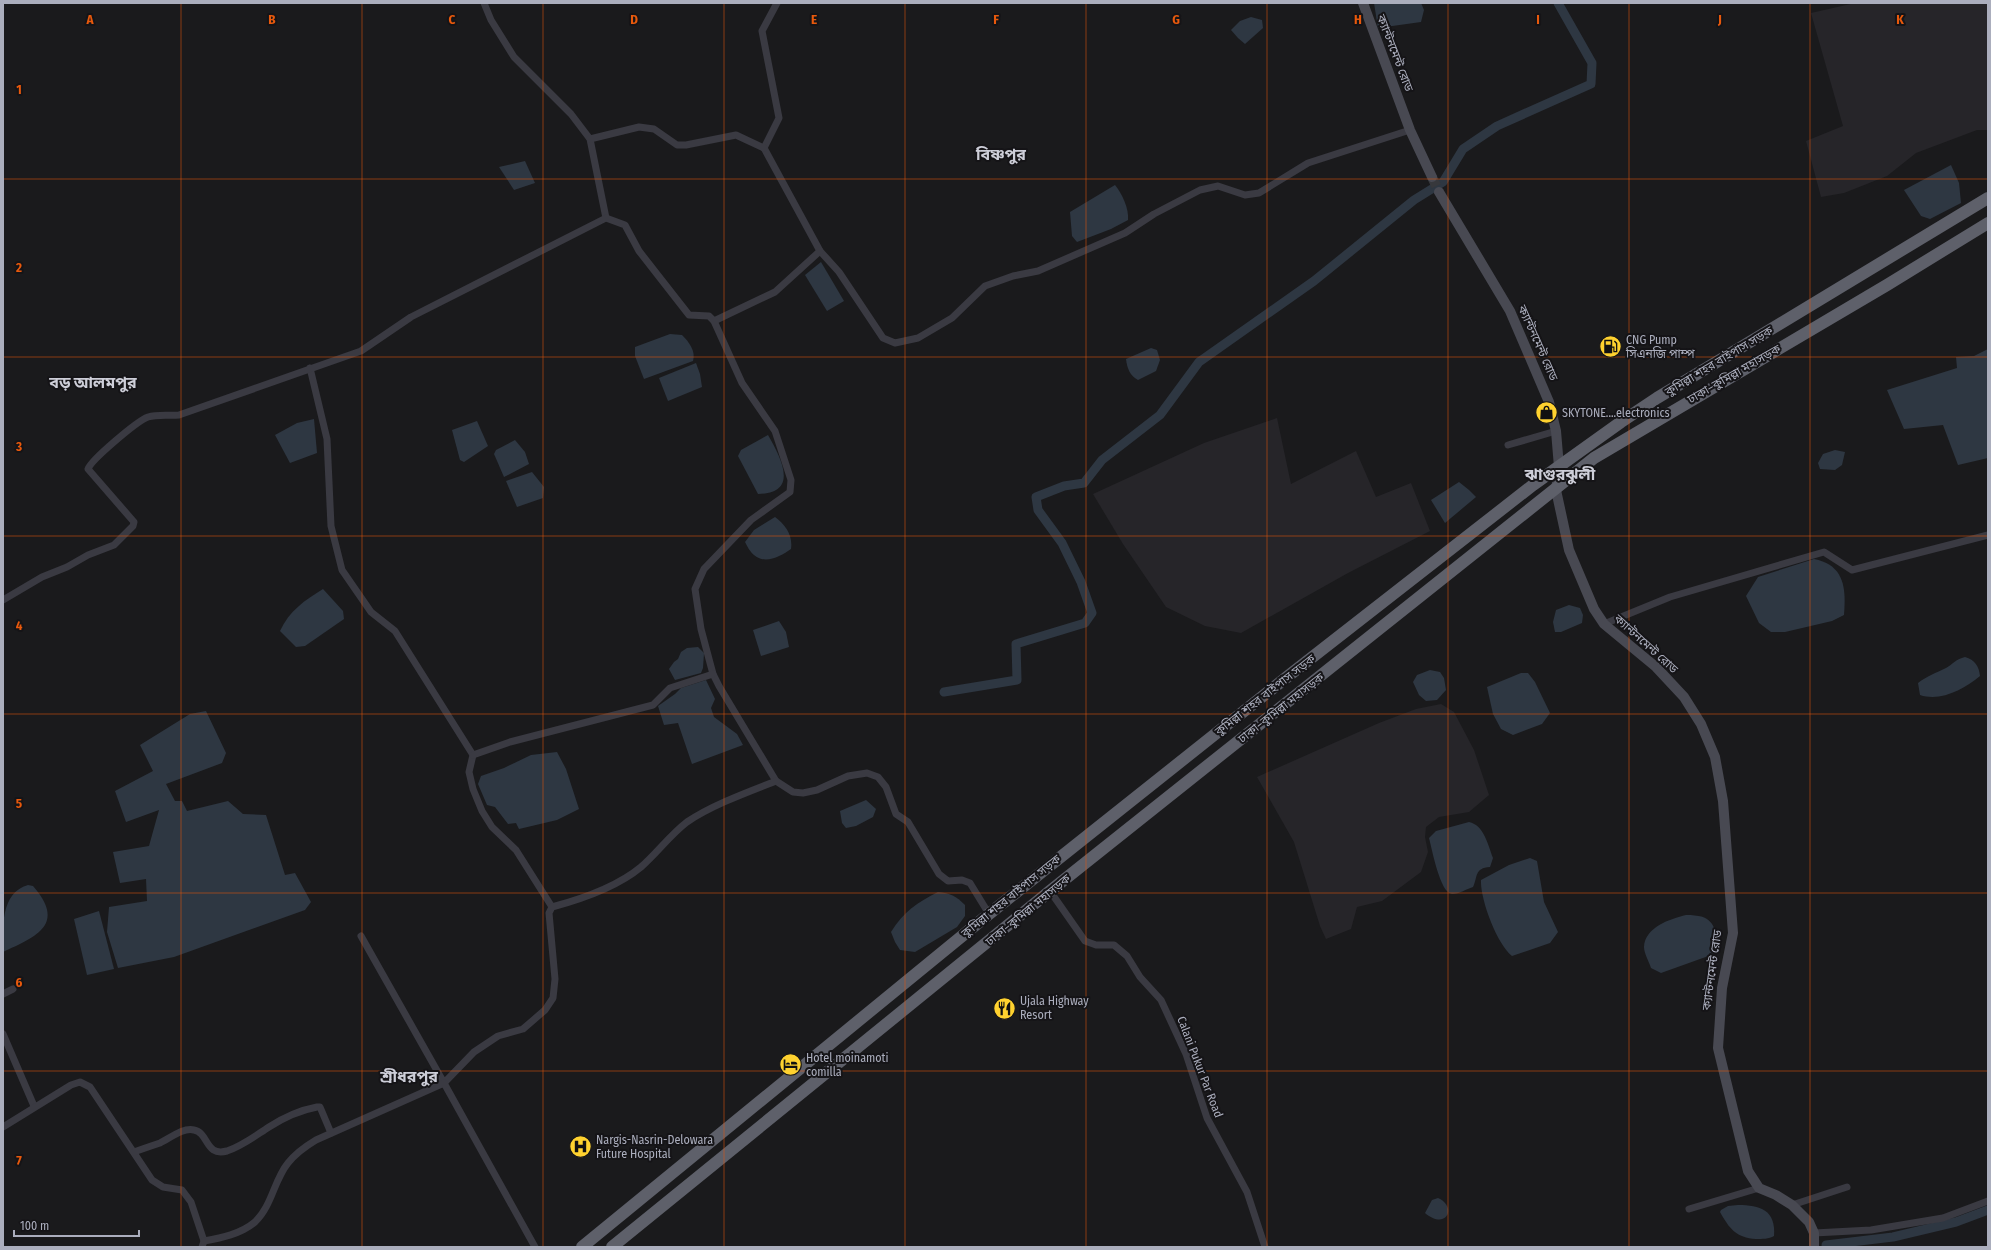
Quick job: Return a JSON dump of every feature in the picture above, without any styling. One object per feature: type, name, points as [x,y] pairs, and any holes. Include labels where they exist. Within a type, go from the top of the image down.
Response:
[{"type":"highway","name":"কুমিল্লা শহর বাইপাস সড়ক","points":[[582,1247],[989,914],[1292,673],[1559,467],[1657,398],[1988,198]]},
{"type":"highway","name":"ঢাকা–কুমিল্লা মহাসড়ক","points":[[612,1247],[1050,891],[1556,490],[1594,458],[1887,285],[1988,222]]},
{"type":"main road","name":"ক্যান্টনমেন্ট রোড","points":[[1363,3],[1410,130],[1432,177]]},
{"type":"main road","name":"ক্যান্টনমেন্ট রোড","points":[[1439,192],[1517,324],[1549,402],[1556,430],[1559,467],[1556,490],[1569,550],[1594,609],[1604,624],[1656,667],[1684,697],[1701,724],[1715,757],[1723,801],[1732,933],[1722,988],[1718,1048],[1748,1172],[1759,1188]]},
{"type":"main road","points":[[1759,1188],[1776,1195],[1792,1205],[1809,1222],[1814,1233],[1814,1247]]},
{"type":"street","points":[[484,3],[491,20],[514,57],[571,114],[590,139],[606,218]]},
{"type":"street","points":[[764,148],[779,118],[762,31],[777,3]]},
{"type":"street","points":[[590,139],[639,127],[654,129],[677,145],[686,145],[736,135],[764,148],[820,251],[839,272],[883,338],[895,343],[918,338],[952,318],[985,286],[1013,276],[1038,271],[1125,233],[1154,214],[1200,190],[1218,186],[1245,195],[1259,193],[1308,163],[1410,130]]},
{"type":"street","points":[[3,600],[33,582],[67,567],[88,555],[114,545],[134,526],[132,520],[88,469],[89,465],[135,425],[149,417],[179,415],[361,351],[410,317],[606,218],[625,224],[639,251],[689,315],[709,316],[714,321],[742,383],[775,431],[791,480],[790,492],[751,520],[704,568],[695,589],[702,629],[713,674],[776,781],[793,792],[803,793],[817,790],[848,776],[867,773],[878,777],[886,787],[896,814],[908,822],[939,874],[948,880],[962,880],[970,883],[989,914]]},
{"type":"street","points":[[714,321],[775,292],[820,251]]},
{"type":"street","points":[[310,368],[327,439],[331,526],[342,570],[371,612],[395,631],[473,755],[469,772],[473,789],[482,811],[492,827],[516,850],[552,908]]},
{"type":"street","points":[[1508,445],[1556,430]]},
{"type":"street","points":[[1604,624],[1670,597],[1824,552],[1852,570],[1988,535]]},
{"type":"street","points":[[473,755],[510,742],[653,705],[670,688],[713,674]]},
{"type":"street","points":[[3,1127],[34,1106],[71,1085],[80,1082],[90,1087],[152,1180],[163,1187],[182,1190],[191,1202],[203,1244],[244,1230],[256,1221],[268,1203],[287,1163],[300,1150],[331,1133],[444,1083],[474,1052],[498,1036],[522,1029],[545,1010],[553,998],[555,979],[549,913],[552,908],[612,885],[640,868],[688,822],[730,800],[776,781]]},
{"type":"street","name":"Calani Pukur Par Road","points":[[1050,891],[1085,941],[1096,945],[1114,945],[1127,956],[1140,976],[1162,1000],[1186,1054],[1207,1118],[1247,1192],[1265,1247]]},
{"type":"street","points":[[361,936],[535,1247]]},
{"type":"street","points":[[3,994],[13,988]]},
{"type":"street","points":[[3,1034],[34,1106]]},
{"type":"street","points":[[134,1152],[159,1143],[187,1130],[194,1130],[200,1134],[212,1150],[217,1152],[226,1151],[247,1142],[282,1120],[316,1107],[320,1107],[323,1111],[331,1133]]},
{"type":"street","points":[[1792,1205],[1848,1187]]},
{"type":"street","points":[[1689,1209],[1759,1188]]},
{"type":"street","points":[[1814,1233],[1871,1230],[1943,1218],[1988,1201]]},
{"type":"shaded area","points":[[1855,3],[1988,3],[1988,130],[1977,130],[1916,153],[1887,176],[1844,193],[1821,197],[1806,141],[1843,126],[1811,13]]},
{"type":"shaded area","points":[[1277,418],[1291,484],[1356,451],[1376,497],[1411,483],[1430,531],[1348,573],[1241,633],[1205,626],[1166,607],[1123,544],[1093,494],[1204,443]]},
{"type":"shaded area","points":[[1441,704],[1454,712],[1474,750],[1489,795],[1469,812],[1439,817],[1426,827],[1425,837],[1428,852],[1421,872],[1382,901],[1357,907],[1351,929],[1326,939],[1320,926],[1294,842],[1257,777],[1379,723],[1416,709]]},
{"type":"water","points":[[1374,3],[1421,3],[1424,10],[1421,22],[1378,28]]},
{"type":"water","points":[[1251,17],[1262,20],[1263,28],[1245,44],[1231,30],[1240,21]]},
{"type":"water","points":[[525,161],[535,183],[514,190],[499,167]]},
{"type":"water","points":[[1951,165],[1959,183],[1961,203],[1930,219],[1921,216],[1904,190]]},
{"type":"water","points":[[1115,185],[1124,201],[1128,220],[1111,229],[1077,242],[1072,236],[1070,212]]},
{"type":"water","points":[[821,262],[844,301],[827,311],[805,275]]},
{"type":"water","points":[[670,334],[682,335],[693,350],[693,361],[644,379],[635,356],[635,347]]},
{"type":"water","points":[[1151,348],[1157,350],[1160,360],[1156,371],[1138,380],[1129,371],[1126,359]]},
{"type":"water","points":[[1988,349],[1988,458],[1958,465],[1943,425],[1904,429],[1887,390],[1957,368],[1956,357],[1974,356]]},
{"type":"water","points":[[696,363],[700,374],[702,387],[668,401],[659,378]]},
{"type":"water","points":[[314,419],[317,453],[290,463],[275,435],[297,423]]},
{"type":"water","points":[[477,421],[488,446],[464,462],[460,460],[452,430]]},
{"type":"water","points":[[768,435],[782,464],[784,473],[783,481],[779,488],[771,492],[758,494],[738,456],[741,450]]},
{"type":"water","points":[[515,440],[525,452],[529,464],[504,477],[494,454],[496,450]]},
{"type":"water","points":[[1835,450],[1845,452],[1842,465],[1835,470],[1820,469],[1818,463],[1823,454]]},
{"type":"water","points":[[532,472],[544,487],[543,498],[517,507],[506,481]]},
{"type":"water","points":[[1459,482],[1476,497],[1445,523],[1431,500]]},
{"type":"water","points":[[775,517],[790,535],[791,549],[773,558],[758,558],[751,552],[745,542],[754,530]]},
{"type":"water","points":[[1814,559],[1824,562],[1838,572],[1844,587],[1844,615],[1832,621],[1785,632],[1771,632],[1759,623],[1746,596],[1758,577]]},
{"type":"water","points":[[323,589],[343,611],[344,619],[305,646],[296,647],[280,631],[288,618],[298,607]]},
{"type":"water","points":[[1569,605],[1580,608],[1583,615],[1582,623],[1561,632],[1555,632],[1553,622],[1556,610]]},
{"type":"water","points":[[779,621],[786,632],[789,647],[761,656],[753,630]]},
{"type":"water","points":[[698,647],[704,653],[703,668],[701,673],[675,680],[669,669],[678,659],[681,652],[687,648]]},
{"type":"water","points":[[1965,657],[1976,664],[1979,669],[1980,676],[1960,690],[1952,693],[1936,697],[1920,695],[1918,683],[1928,676]]},
{"type":"water","points":[[1430,670],[1440,672],[1444,678],[1446,690],[1437,700],[1426,701],[1419,695],[1413,682],[1417,675]]},
{"type":"water","points":[[1521,673],[1528,673],[1535,682],[1550,713],[1542,724],[1513,735],[1501,729],[1493,714],[1487,687]]},
{"type":"water","points":[[706,680],[715,699],[711,708],[714,717],[737,734],[743,745],[692,764],[678,723],[664,725],[658,706],[681,688]]},
{"type":"water","points":[[206,711],[226,753],[222,763],[166,784],[175,801],[182,801],[187,811],[228,801],[243,814],[266,815],[285,875],[295,873],[311,902],[305,910],[174,957],[118,968],[107,932],[109,907],[147,901],[146,879],[120,883],[113,852],[149,846],[159,810],[126,822],[115,791],[153,771],[140,745],[190,714]]},
{"type":"water","points":[[557,752],[566,769],[579,809],[557,820],[519,829],[516,823],[508,824],[495,807],[487,805],[478,784],[481,776],[504,768],[531,755]]},
{"type":"water","points":[[866,800],[876,809],[873,817],[856,826],[846,828],[842,823],[840,811]]},
{"type":"water","points":[[1469,822],[1474,824],[1482,831],[1493,858],[1490,867],[1479,871],[1473,887],[1452,894],[1448,892],[1440,879],[1429,838],[1436,831]]},
{"type":"water","points":[[1530,858],[1537,861],[1544,902],[1558,932],[1550,943],[1512,956],[1506,950],[1490,921],[1483,898],[1481,880],[1509,865]]},
{"type":"water","points":[[28,885],[33,886],[43,899],[47,910],[47,919],[44,927],[37,934],[3,952],[5,912],[8,903],[12,895],[19,889]]},
{"type":"water","points":[[938,892],[956,897],[962,902],[965,905],[965,916],[957,927],[915,952],[900,950],[891,932],[906,913]]},
{"type":"water","points":[[99,911],[114,969],[87,975],[74,919]]},
{"type":"water","points":[[1686,915],[1695,915],[1707,919],[1713,926],[1719,946],[1714,954],[1661,973],[1651,968],[1644,947],[1645,940],[1659,925]]},
{"type":"water","points":[[1438,1198],[1444,1202],[1448,1211],[1447,1216],[1444,1219],[1439,1220],[1432,1218],[1425,1213],[1432,1200]]},
{"type":"water","points":[[1728,1206],[1753,1206],[1765,1211],[1772,1220],[1774,1236],[1770,1238],[1756,1239],[1743,1237],[1734,1231],[1720,1212]]},
{"type":"waterway","points":[[944,692],[1017,680],[1016,644],[1085,623],[1092,613],[1081,582],[1062,543],[1038,510],[1036,497],[1064,486],[1084,483],[1102,460],[1160,415],[1199,362],[1314,281],[1414,200],[1443,182],[1463,149],[1497,126],[1591,84],[1592,63],[1558,3]]},
{"type":"waterway","points":[[1826,1245],[1893,1237],[1956,1222],[1988,1210]]},
{"type":"tunnel","points":[[1432,177],[1439,192]]},
{"type":"place","name":"CNG Pump সিএনজি পাম্প","points":[[1610,347]]},
{"type":"place","name":"SKYTONE....electronics","points":[[1547,413]]},
{"type":"place","name":"Ujala Highway Resort","points":[[1004,1008]]},
{"type":"place","name":"Hotel moinamoti comilla","points":[[790,1065]]},
{"type":"place","name":"Nargis-Nasrin-Delowara Future Hospital","points":[[581,1147]]},
{"type":"district","name":"বিষ্ণপুর","points":[[1001,154]]},
{"type":"district","name":"বড় আলমপুর","points":[[93,382]]},
{"type":"district","name":"ঝাগুরঝুলী","points":[[1560,474]]},
{"type":"district","name":"শ্রীধরপুর","points":[[409,1076]]}]
